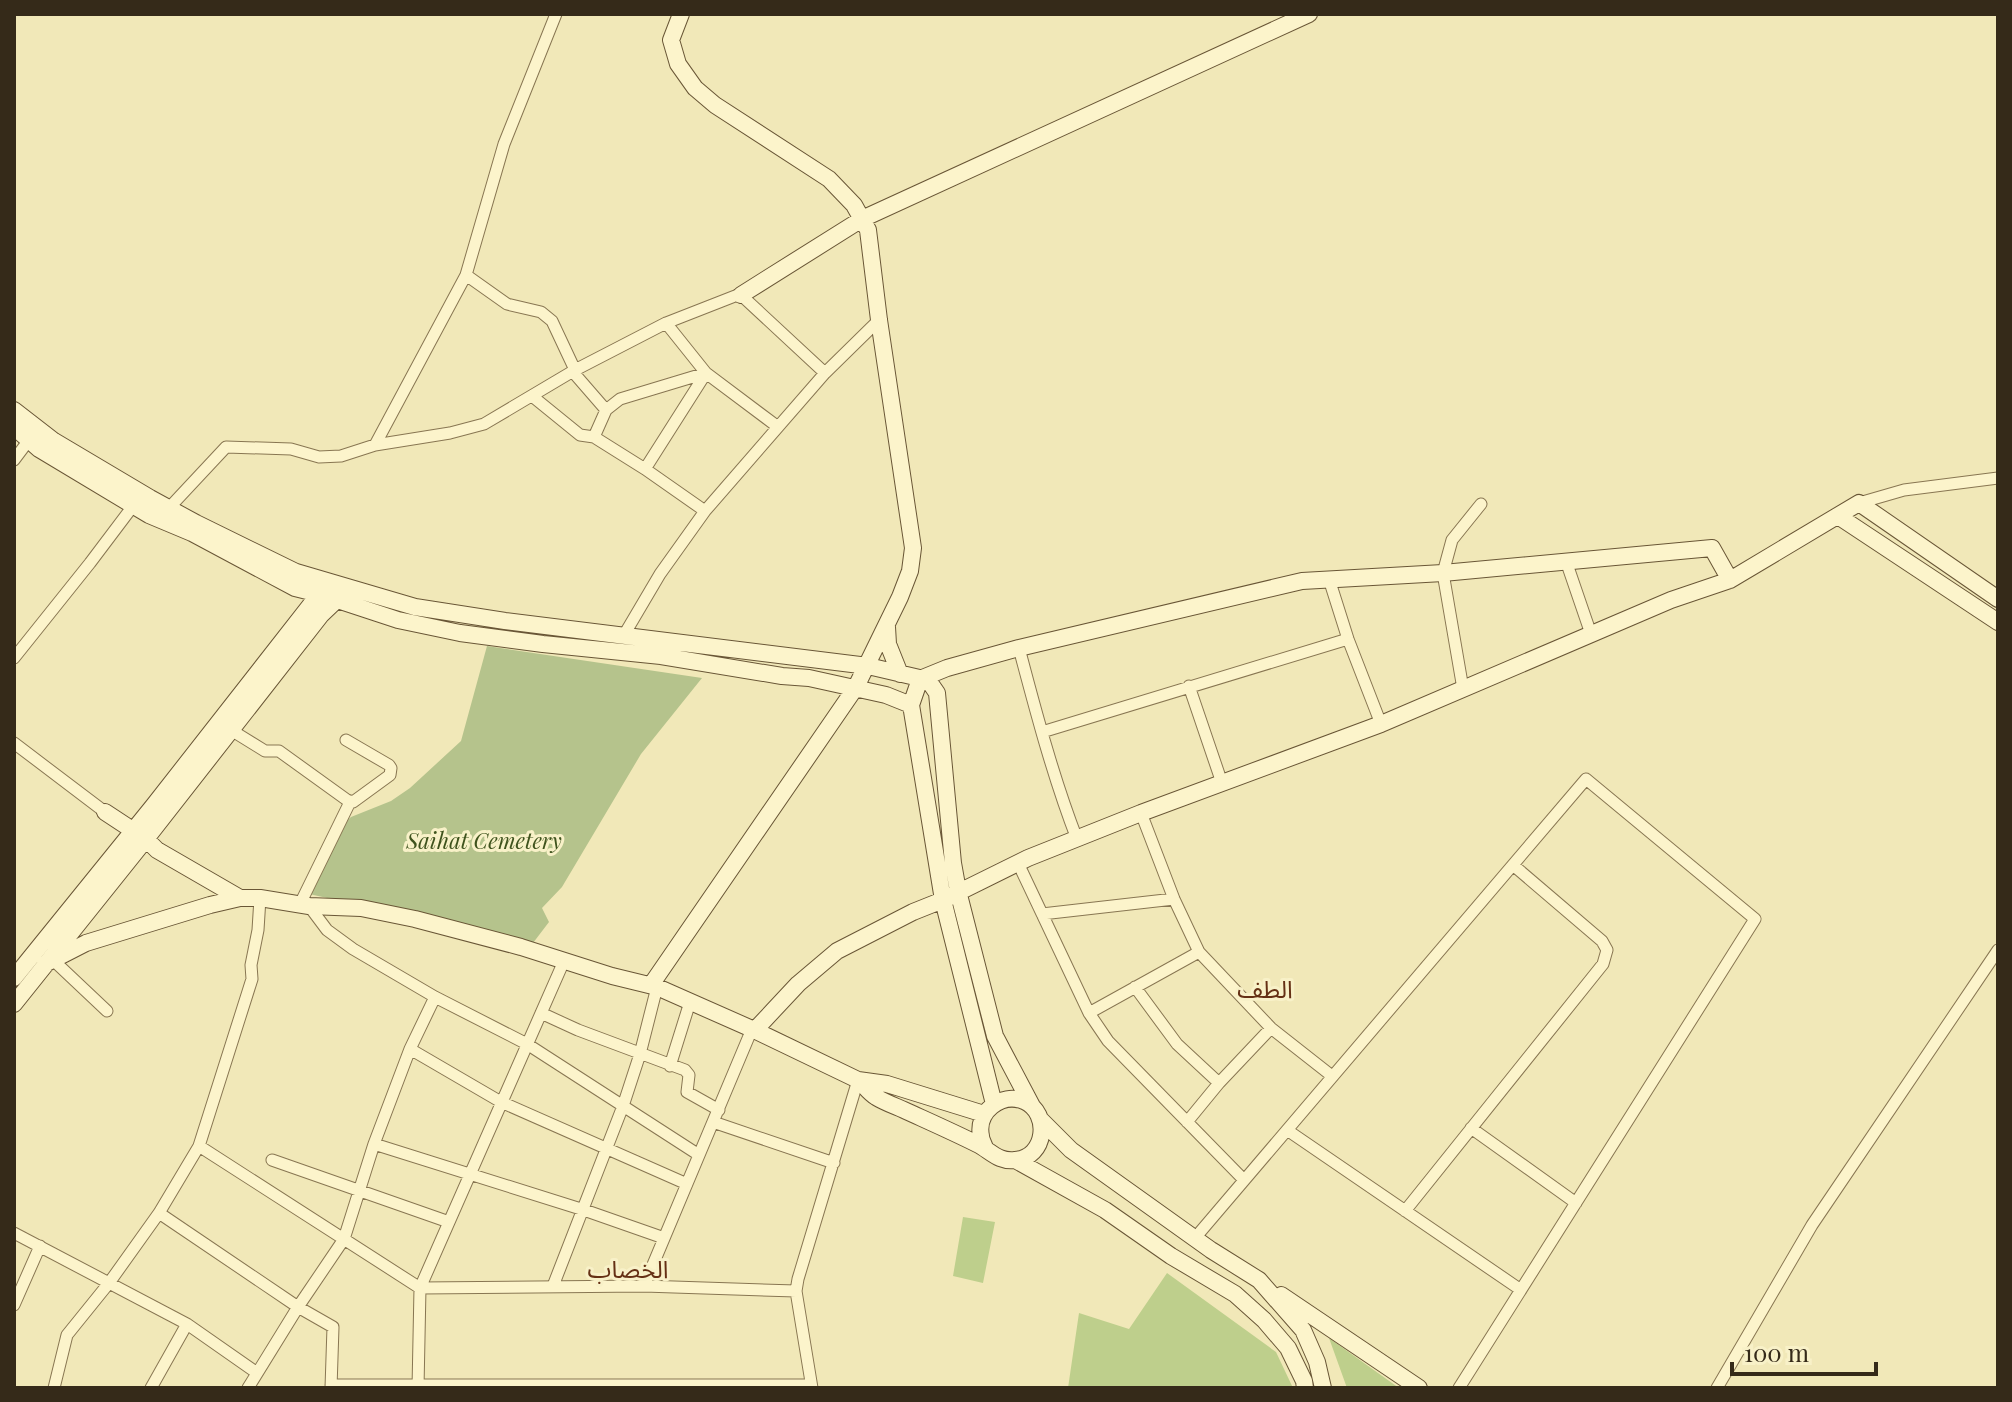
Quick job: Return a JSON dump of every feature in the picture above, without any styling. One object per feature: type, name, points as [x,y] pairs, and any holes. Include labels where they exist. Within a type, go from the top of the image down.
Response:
[{"type":"main road","points":[[654,986],[856,687],[887,627],[910,571],[913,548],[868,230],[854,205],[829,179],[715,105],[695,88],[678,64],[671,40],[681,14]]},
{"type":"main road","points":[[741,295],[862,219],[1309,14]]},
{"type":"main road","points":[[14,410],[54,441],[150,498],[296,572],[324,588],[337,600],[398,620],[460,633],[661,656],[809,678],[856,687],[911,705]]},
{"type":"main road","points":[[14,427],[62,463],[133,506],[192,533],[295,588],[350,588],[415,607],[868,666],[928,680],[937,693],[958,891],[995,1036],[1042,1130],[1041,1140],[1032,1153],[1017,1161]]},
{"type":"main road","points":[[753,1029],[837,951],[899,918],[1077,839],[1381,724],[1671,600],[1730,580],[1859,503],[1998,599]]},
{"type":"main road","points":[[1838,516],[1998,622]]},
{"type":"main road","points":[[985,1148],[980,1134],[989,1109],[943,900],[911,705],[920,679],[947,668],[1019,648],[1302,581],[1443,573],[1712,548],[1730,580]]},
{"type":"main road","points":[[14,1004],[49,962],[140,834],[324,588]]},
{"type":"main road","points":[[14,978],[231,730],[321,615],[350,588]]},
{"type":"main road","points":[[887,627],[888,644],[900,674]]},
{"type":"main road","points":[[105,812],[140,834],[157,850],[240,898]]},
{"type":"main road","points":[[140,834],[164,842],[260,898]]},
{"type":"main road","points":[[49,962],[86,943],[240,898],[361,908],[521,947],[654,986],[858,1080],[989,1109],[1008,1099],[1021,1100],[1071,1150],[1195,1238],[1419,1388]]},
{"type":"main road","points":[[858,1080],[875,1097],[985,1148],[998,1158],[1017,1161],[1105,1210],[1171,1256],[1235,1294],[1264,1320],[1288,1348],[1305,1388]]},
{"type":"main road","points":[[1259,1280],[1303,1330],[1317,1362],[1323,1388]]},
{"type":"street","points":[[375,445],[466,275],[504,144],[556,14]]},
{"type":"street","points":[[466,275],[507,304],[541,312],[552,321],[574,371],[606,410]]},
{"type":"street","points":[[169,508],[226,447],[291,449],[319,457],[341,456],[375,445],[450,433],[484,424],[574,371],[666,323],[741,295],[825,373]]},
{"type":"street","points":[[624,635],[660,574],[705,511],[825,373],[879,320]]},
{"type":"street","points":[[666,323],[706,373],[778,427]]},
{"type":"street","points":[[594,437],[606,410],[620,399],[706,373]]},
{"type":"street","points":[[645,469],[706,373]]},
{"type":"street","points":[[532,396],[580,435],[594,437],[705,511]]},
{"type":"street","points":[[14,460],[29,440]]},
{"type":"street","points":[[1859,503],[1904,490],[1998,478]]},
{"type":"street","points":[[1463,689],[1443,573],[1452,540],[1481,504]]},
{"type":"street","points":[[14,658],[133,506]]},
{"type":"street","points":[[1566,561],[1591,634]]},
{"type":"street","points":[[1329,579],[1381,724]]},
{"type":"street","points":[[1042,732],[1348,639]]},
{"type":"street","points":[[1019,648],[1077,839]]},
{"type":"street","points":[[1189,686],[1222,783]]},
{"type":"street","points":[[231,730],[265,751],[279,751],[350,802],[357,801],[392,772],[389,765],[346,740]]},
{"type":"street","points":[[14,743],[105,812]]},
{"type":"street","points":[[1195,1238],[1586,779],[1755,919],[1459,1388]]},
{"type":"street","points":[[350,802],[304,905],[327,930],[353,949],[435,997],[527,1044],[699,1155]]},
{"type":"street","points":[[1141,813],[1174,899],[1199,952],[1271,1028],[1332,1076]]},
{"type":"street","points":[[1018,863],[1089,1013],[1108,1041],[1244,1180]]},
{"type":"street","points":[[1405,1211],[1603,964],[1607,950],[1602,941],[1513,865]]},
{"type":"street","points":[[54,1388],[67,1335],[159,1213],[199,1146],[252,979],[260,898]]},
{"type":"street","points":[[1042,914],[1174,899]]},
{"type":"street","points":[[1717,1388],[1812,1225],[1998,950]]},
{"type":"street","points":[[1089,1013],[1199,952]]},
{"type":"street","points":[[418,1386],[420,1288],[564,961]]},
{"type":"street","points":[[49,962],[107,1011]]},
{"type":"street","points":[[553,1286],[623,1106],[640,1054],[654,986]]},
{"type":"street","points":[[1135,987],[1177,1044],[1219,1083]]},
{"type":"street","points":[[248,1388],[344,1239],[374,1144],[410,1049],[435,997]]},
{"type":"street","points":[[670,1066],[690,1002]]},
{"type":"street","points":[[541,1013],[688,1073],[686,1088],[689,1095],[719,1110]]},
{"type":"street","points":[[1187,1122],[1271,1028]]},
{"type":"street","points":[[644,1286],[753,1029]]},
{"type":"street","points":[[410,1049],[501,1102],[687,1184]]},
{"type":"street","points":[[159,1213],[298,1307],[333,1327],[331,1386],[812,1386],[796,1291],[858,1080]]},
{"type":"street","points":[[713,1122],[834,1163]]},
{"type":"street","points":[[1471,1128],[1576,1203]]},
{"type":"street","points":[[1287,1130],[1521,1290]]},
{"type":"street","points":[[374,1144],[664,1238]]},
{"type":"street","points":[[199,1146],[420,1288],[644,1286],[796,1291]]},
{"type":"street","points":[[272,1160],[449,1222]]},
{"type":"street","points":[[14,1233],[187,1324],[257,1373]]},
{"type":"street","points":[[14,1305],[17,1290],[40,1246]]},
{"type":"street","points":[[151,1388],[187,1324]]},
{"type":"green space","name":"Saihat Cemetery","points":[[487,646],[702,678],[641,754],[562,887],[542,908],[549,922],[533,943],[309,894],[340,827],[351,817],[391,801],[410,788],[461,741]]},
{"type":"green space","points":[[963,1217],[995,1222],[983,1283],[953,1276]]},
{"type":"green space","points":[[1167,1273],[1276,1352],[1293,1388],[1068,1388],[1079,1313],[1129,1329]]},
{"type":"green space","points":[[1329,1338],[1399,1388],[1347,1388]]},
{"type":"district","name":"الطف","points":[[1265,990]]},
{"type":"district","name":"الخصاب","points":[[628,1270]]}]
